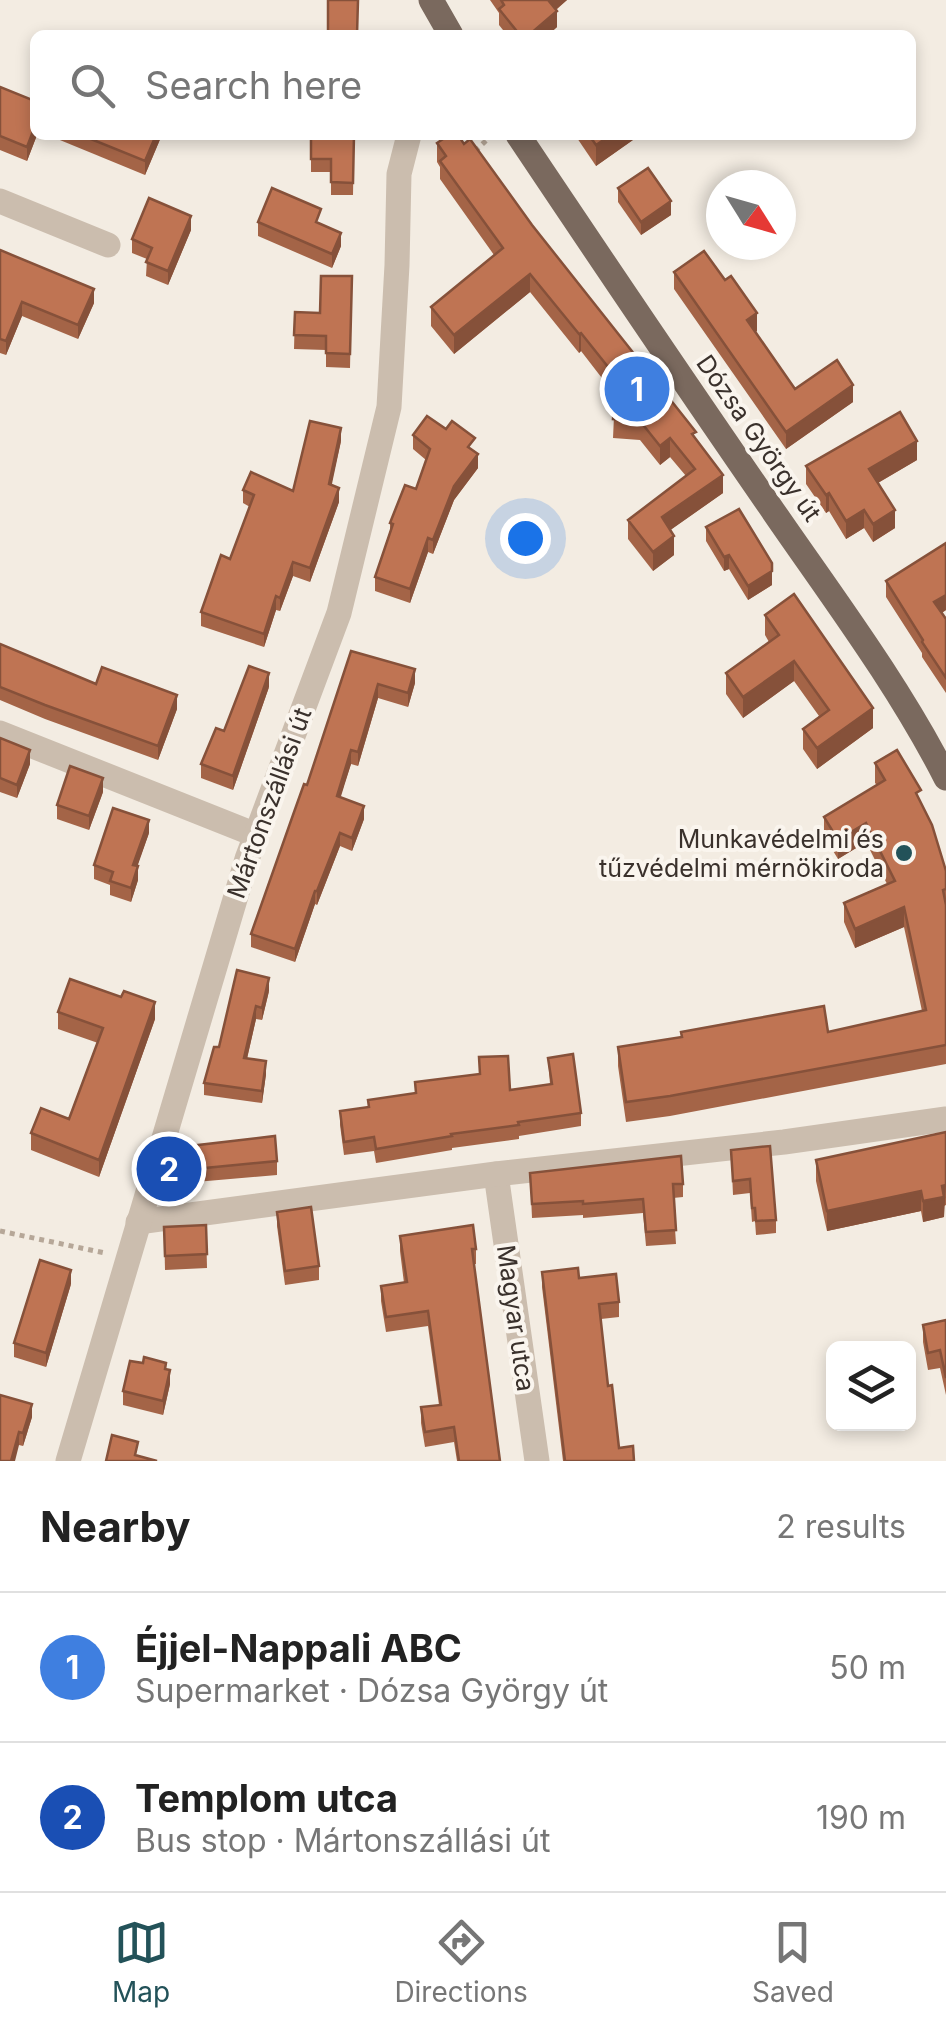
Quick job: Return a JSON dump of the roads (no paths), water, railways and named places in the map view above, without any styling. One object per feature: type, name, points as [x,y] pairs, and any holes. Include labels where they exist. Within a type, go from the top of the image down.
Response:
[{"type":"main road","points":[[431,0],[448,30]]},
{"type":"main road","name":"Dózsa György út","points":[[521,140],[866,646],[911,714],[946,778]]},
{"type":"street","name":"Mártonszállási út","points":[[68,1461],[256,834],[338,613],[389,407],[399,174],[408,140]]},
{"type":"street","points":[[0,201],[108,245]]},
{"type":"street","points":[[0,733],[256,834]]},
{"type":"street","points":[[138,1222],[946,1119]]},
{"type":"street","name":"Magyar utca","points":[[496,1174],[537,1461]]},
{"type":"place","name":"Éjjel-Nappali ABC","points":[[637,389]]},
{"type":"place","name":"Munkavédelmi és tűzvédelmi mérnökiroda","points":[[904,853]]},
{"type":"place","name":"Templom utca","points":[[169,1169]]}]
